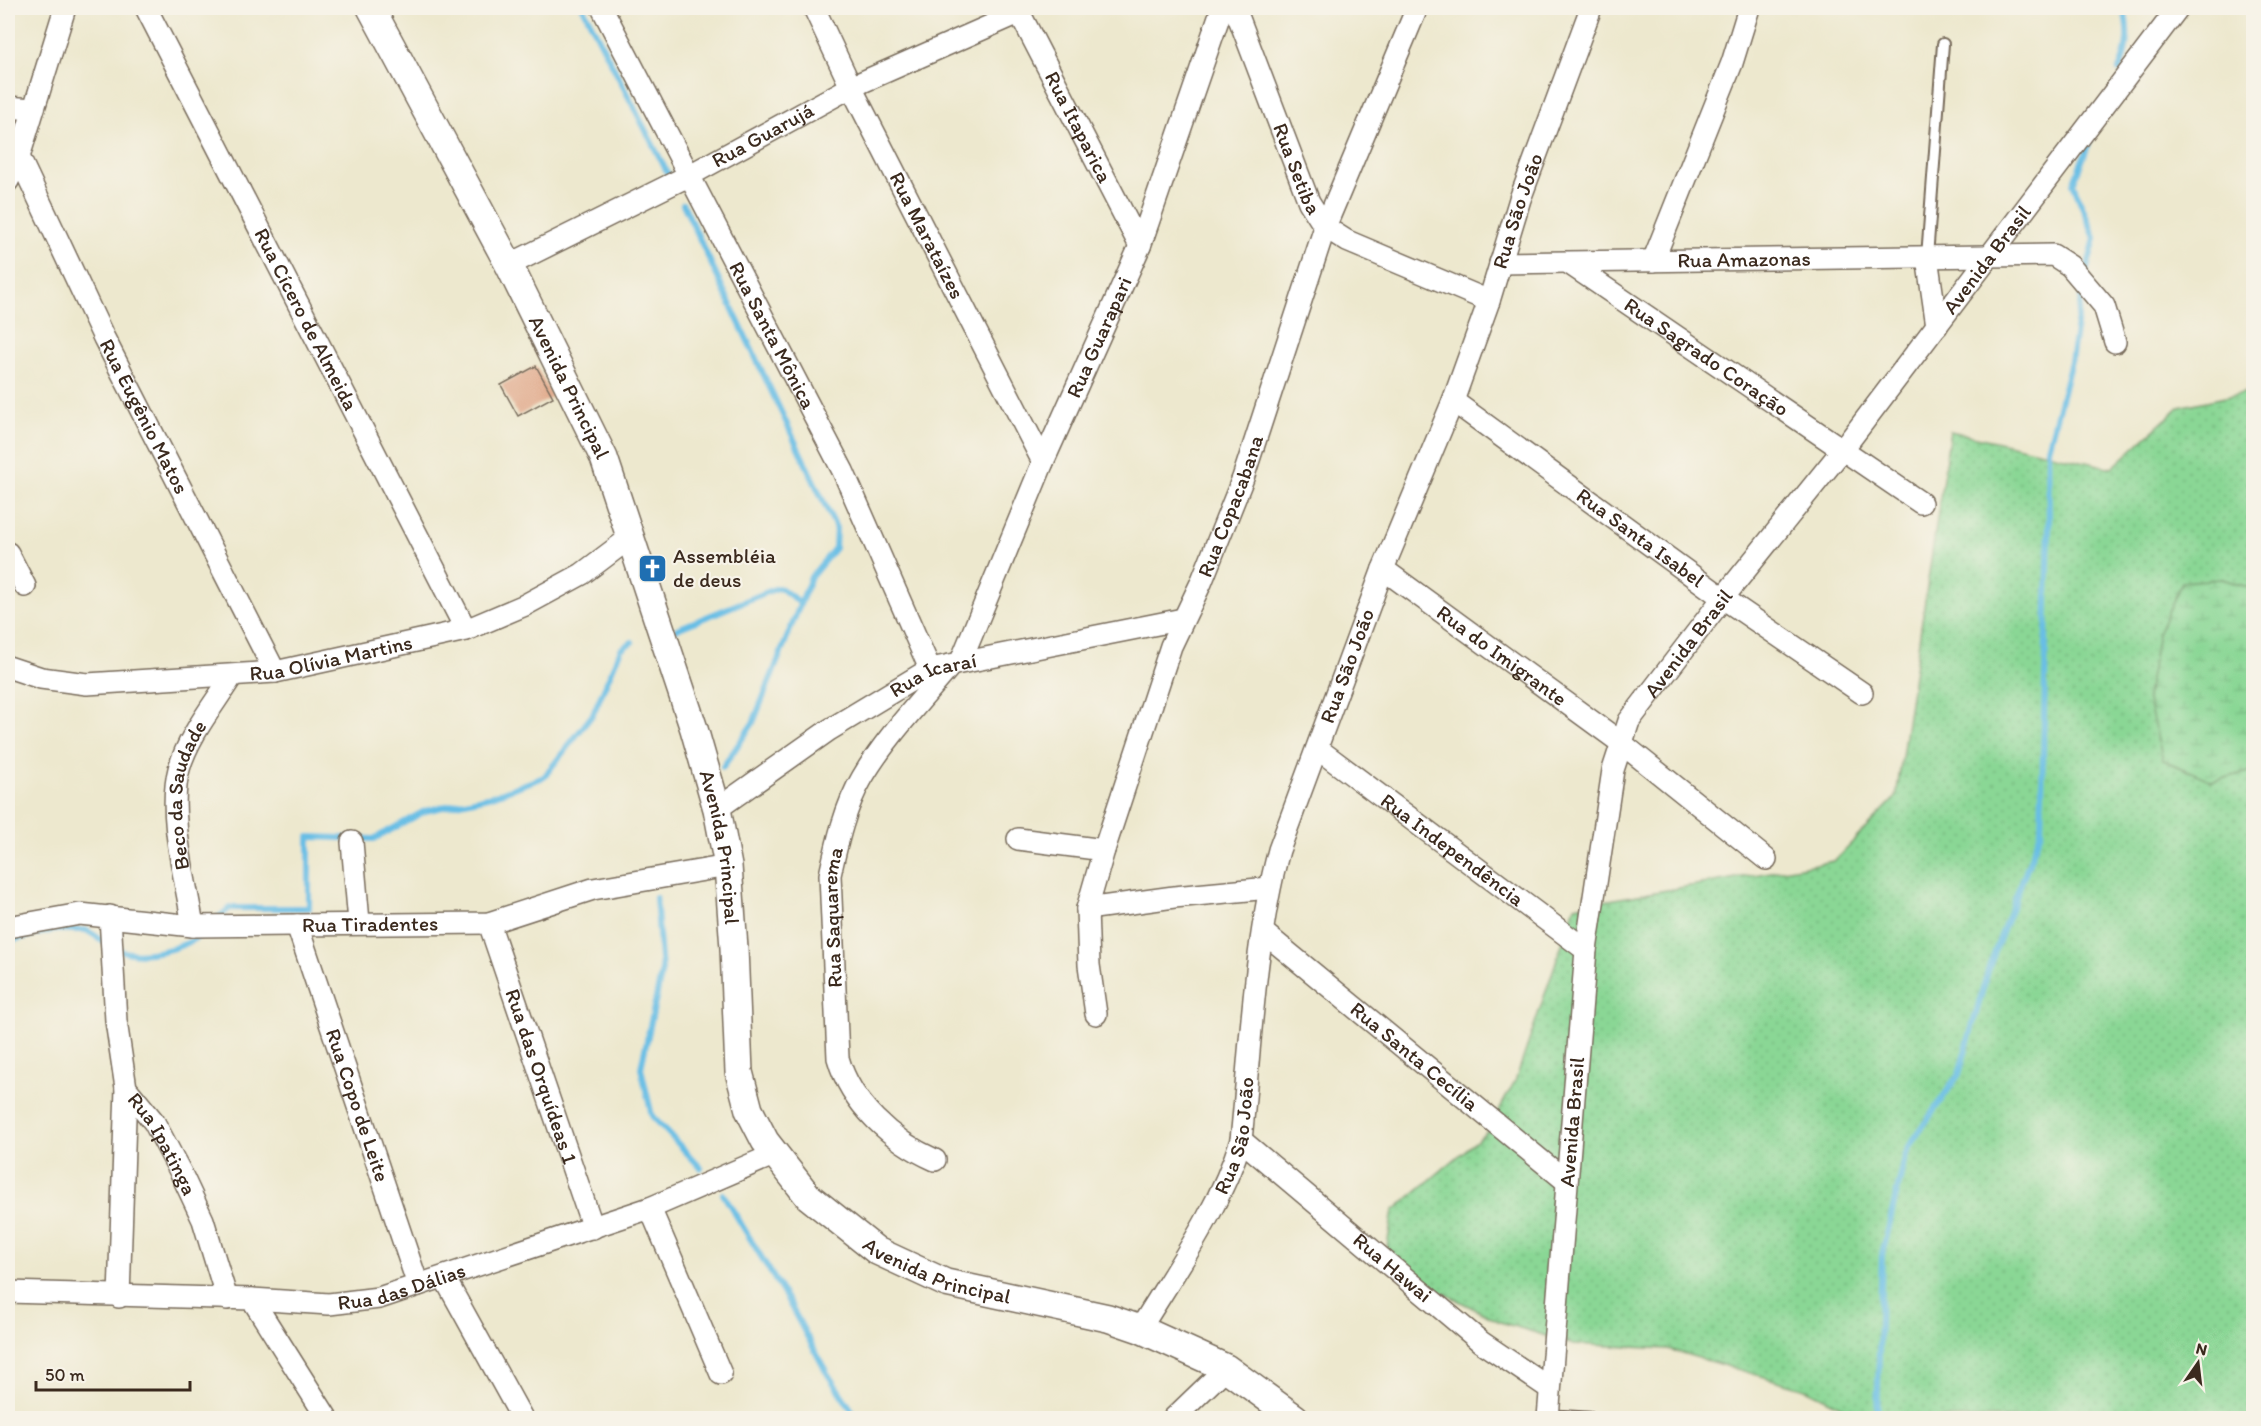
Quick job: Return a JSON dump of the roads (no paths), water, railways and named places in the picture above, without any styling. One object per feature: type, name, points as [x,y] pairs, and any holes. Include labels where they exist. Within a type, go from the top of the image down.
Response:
[{"type":"street","points":[[8,181],[19,157],[32,108],[65,8]]},
{"type":"street","name":"Rua Cícero de Almeida","points":[[146,8],[466,630]]},
{"type":"street","name":"Avenida Principal","points":[[371,8],[510,265],[604,458],[717,809],[728,866],[739,1072],[749,1110],[773,1155],[825,1212],[877,1251],[915,1271],[946,1283],[986,1294],[1108,1318],[1140,1329],[1226,1368],[1295,1419]]},
{"type":"street","name":"Rua Santa Mônica","points":[[602,8],[843,471],[930,669]]},
{"type":"street","name":"Rua Marataízes","points":[[814,8],[851,87],[1043,462]]},
{"type":"street","name":"Rua Guarapari","points":[[956,663],[1140,246],[1222,8]]},
{"type":"street","name":"Rua Setiba","points":[[1235,8],[1309,202],[1325,227],[1347,241],[1490,301]]},
{"type":"street","name":"Rua Copacabana","points":[[1096,1014],[1089,964],[1087,909],[1104,850],[1171,646],[1243,478],[1325,227],[1418,8]]},
{"type":"street","name":"Rua São João","points":[[1140,1329],[1217,1202],[1232,1170],[1241,1140],[1263,932],[1269,888],[1279,850],[1383,569],[1453,401],[1490,301],[1520,199],[1592,8]]},
{"type":"street","points":[[1653,261],[1732,63],[1749,8]]},
{"type":"street","name":"Avenida Brasil","points":[[1548,1417],[1586,951],[1612,770],[1620,742],[1641,703],[1843,449],[2178,8]]},
{"type":"street","name":"Rua Guarujá","points":[[510,265],[690,175],[851,87],[1018,10]]},
{"type":"street","name":"Rua Itaparica","points":[[1018,10],[1140,246]]},
{"type":"street","points":[[8,107],[32,108]]},
{"type":"street","name":"Rua Eugênio Matos","points":[[19,157],[110,348],[275,672]]},
{"type":"street","name":"Rua Amazonas","points":[[1500,263],[1570,264],[2053,255],[2070,266],[2104,306],[2115,342]]},
{"type":"street","points":[[1927,257],[1937,326]]},
{"type":"street","name":"Rua Sagrado Coração","points":[[1570,264],[1921,503]]},
{"type":"street","name":"Rua Santa Isabel","points":[[1453,401],[1723,598],[1862,693]]},
{"type":"street","name":"Rua Olívia Martins","points":[[8,668],[41,678],[87,684],[275,672],[466,630],[525,605],[582,574],[631,537]]},
{"type":"street","points":[[8,554],[25,586]]},
{"type":"street","name":"Rua do Imigrante","points":[[1383,569],[1620,742],[1766,859]]},
{"type":"street","name":"Rua Icaraí","points":[[717,809],[829,730],[930,669],[1183,620]]},
{"type":"street","name":"Rua Saquarema","points":[[936,1160],[917,1152],[896,1137],[854,1095],[843,1078],[838,1058],[830,875],[836,847],[861,779],[882,748],[956,663]]},
{"type":"street","name":"Beco da Saudade","points":[[193,926],[178,826],[176,793],[179,769],[187,750],[232,676]]},
{"type":"street","name":"Rua Independência","points":[[1318,748],[1586,951]]},
{"type":"street","points":[[1018,839],[1104,850]]},
{"type":"street","points":[[352,842],[359,922]]},
{"type":"street","name":"Rua Tiradentes","points":[[8,927],[80,914],[193,926],[297,926],[359,922],[489,923],[593,889],[728,866]]},
{"type":"street","points":[[1087,909],[1174,897],[1269,888]]},
{"type":"street","name":"Rua Ipatinga","points":[[110,916],[116,1021],[126,1088],[154,1122],[181,1173],[203,1220],[227,1299]]},
{"type":"street","name":"Rua das Orquídeas 1","points":[[489,923],[593,1228]]},
{"type":"street","name":"Rua Copo de Leite","points":[[297,926],[418,1285]]},
{"type":"street","name":"Rua Santa Cecília","points":[[1263,932],[1566,1181]]},
{"type":"street","points":[[119,1297],[126,1088]]},
{"type":"street","name":"Rua Hawai","points":[[1241,1140],[1463,1328],[1549,1388]]},
{"type":"street","name":"Rua das Dálias","points":[[8,1292],[354,1303],[380,1298],[650,1208],[773,1155]]},
{"type":"street","points":[[650,1208],[722,1374]]},
{"type":"street","points":[[444,1277],[522,1419]]},
{"type":"street","points":[[252,1299],[327,1419]]},
{"type":"street","points":[[1174,1419],[1226,1368]]},
{"type":"lane","points":[[1927,257],[1943,44]]},
{"type":"lane","points":[[1548,1417],[1593,1419]]},
{"type":"waterway","points":[[583,8],[669,176]]},
{"type":"waterway","points":[[2119,70],[2125,54],[2127,39],[2124,8]]},
{"type":"waterway","points":[[2085,277],[2095,238],[2073,184],[2091,138]]},
{"type":"waterway","points":[[683,204],[836,528],[835,548],[811,577],[753,723],[723,767]]},
{"type":"waterway","points":[[1877,1418],[1882,1256],[1905,1157],[1910,1145],[1959,1074],[1989,967],[2041,831],[2049,527],[2048,449],[2071,361],[2083,287]]},
{"type":"waterway","points":[[677,629],[777,588],[782,589],[800,603]]},
{"type":"waterway","points":[[215,920],[230,908],[309,908],[309,837],[374,839],[425,811],[492,796],[544,777],[593,714],[621,649],[632,642]]},
{"type":"waterway","points":[[656,898],[662,970],[641,1068],[652,1116],[701,1168]]},
{"type":"waterway","points":[[8,941],[53,930],[86,930],[107,943]]},
{"type":"waterway","points":[[116,948],[136,953],[162,951],[186,944],[204,932]]},
{"type":"waterway","points":[[723,1194],[788,1301],[827,1373],[857,1418]]},
{"type":"place","name":"Assembléia de deus","points":[[652,568]]}]
